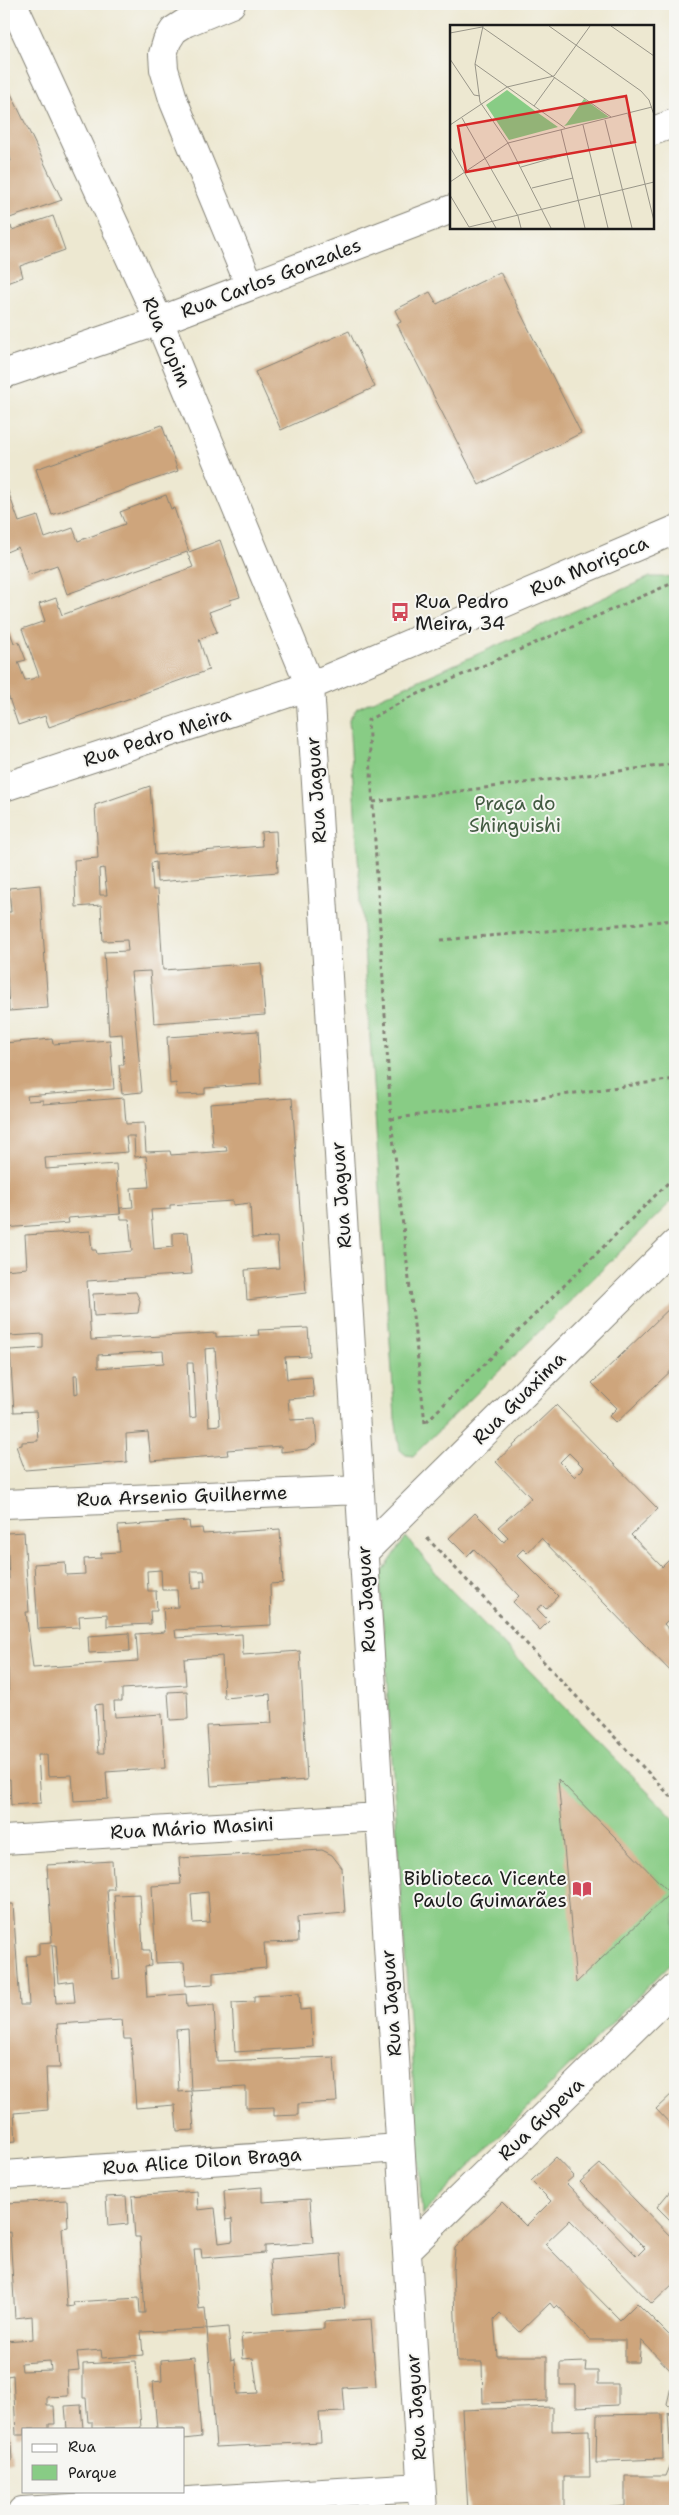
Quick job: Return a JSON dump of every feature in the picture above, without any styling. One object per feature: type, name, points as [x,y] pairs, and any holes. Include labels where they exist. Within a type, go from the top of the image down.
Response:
[{"type":"street","name":"Rua Cupim","points":[[13,4],[159,321],[310,686]]},
{"type":"street","points":[[231,4],[185,23],[174,30],[167,41],[163,54],[164,69],[174,102],[250,286]]},
{"type":"street","points":[[654,132],[675,123]]},
{"type":"street","name":"Rua Carlos Gonzales","points":[[4,374],[159,321],[450,210]]},
{"type":"street","name":"Rua Moriçoca","points":[[310,686],[675,530]]},
{"type":"street","name":"Rua Pedro Meira","points":[[4,787],[310,686]]},
{"type":"street","name":"Rua Jaguar","points":[[310,686],[422,2499]]},
{"type":"street","name":"Rua Guaxima","points":[[363,1554],[402,1513],[675,1244]]},
{"type":"street","name":"Rua Arsenio Guilherme","points":[[4,1504],[360,1490]]},
{"type":"street","name":"Rua Mário Masini","points":[[4,1840],[379,1817]]},
{"type":"street","name":"Rua Gupeva","points":[[407,2250],[675,1988]]},
{"type":"street","name":"Rua Alice Dilon Braga","points":[[4,2174],[400,2148]]},
{"type":"street","points":[[22,2511],[422,2499]]},
{"type":"path","points":[[675,582],[409,698],[368,720],[391,1119],[425,1422],[675,1176]]},
{"type":"path","points":[[373,802],[675,764]]},
{"type":"path","points":[[441,940],[675,920]]},
{"type":"path","points":[[391,1119],[675,1078]]},
{"type":"path","points":[[402,1513],[675,1801]]},
{"type":"green space","name":"Praça do Shinguishi","points":[[650,577],[675,577],[675,1198],[413,1456],[406,1455],[400,1450],[395,1418],[349,720],[357,708]]},
{"type":"green space","points":[[406,1537],[448,1587],[675,1820],[675,1959],[422,2215],[380,1576]]},
{"type":"building","points":[[4,79],[62,200],[4,220],[4,164],[11,161],[9,154],[4,156]]},
{"type":"building","points":[[53,216],[65,250],[20,266],[23,277],[4,284],[4,229],[11,226],[12,230]]},
{"type":"building","points":[[500,272],[581,433],[479,485],[397,324],[401,322],[395,310],[430,292],[437,304]]},
{"type":"building","points":[[349,331],[375,387],[281,430],[255,372]]},
{"type":"building","points":[[162,425],[178,471],[52,515],[36,469]]},
{"type":"building","points":[[4,480],[19,522],[38,516],[45,538],[73,528],[78,541],[125,524],[120,512],[166,495],[171,509],[174,508],[189,552],[220,540],[240,597],[230,600],[231,604],[209,612],[217,632],[199,639],[209,670],[49,727],[45,716],[18,725],[4,683],[4,616],[14,643],[19,642],[26,660],[18,662],[25,680],[32,679],[39,676],[22,629],[45,621],[39,604],[56,598],[62,615],[193,567],[187,552],[67,594],[57,565],[28,575],[18,547],[4,553]]},
{"type":"building","points":[[150,786],[155,855],[262,846],[261,832],[276,831],[278,872],[157,882],[156,862],[151,863],[153,890],[158,890],[163,970],[261,963],[265,1015],[154,1023],[150,971],[131,972],[142,1092],[122,1094],[119,1065],[124,1065],[122,1034],[109,1035],[104,952],[128,951],[127,940],[103,941],[101,905],[76,907],[74,860],[98,858],[95,805]],"holes":[[[104,868],[107,895],[100,895],[99,869]]]},
{"type":"building","points":[[40,885],[48,1008],[9,1011],[4,912],[11,912],[9,888]]},
{"type":"building","points":[[258,1031],[261,1084],[205,1088],[205,1094],[177,1095],[176,1083],[170,1084],[167,1037]]},
{"type":"building","points":[[52,1039],[53,1044],[110,1040],[114,1089],[27,1096],[28,1101],[43,1100],[43,1104],[124,1098],[126,1124],[144,1123],[146,1152],[170,1151],[171,1155],[227,1151],[226,1146],[213,1147],[210,1104],[292,1098],[306,1293],[247,1300],[245,1270],[279,1268],[277,1237],[252,1238],[250,1203],[233,1205],[233,1201],[170,1205],[170,1209],[151,1210],[154,1249],[173,1247],[173,1233],[188,1232],[192,1274],[87,1281],[91,1340],[216,1333],[216,1337],[259,1335],[258,1330],[308,1328],[310,1356],[285,1357],[287,1379],[312,1377],[314,1397],[288,1399],[290,1420],[315,1419],[317,1443],[307,1449],[281,1452],[281,1446],[227,1450],[228,1455],[151,1461],[148,1432],[126,1434],[127,1462],[25,1470],[16,1446],[22,1445],[22,1442],[38,1441],[36,1411],[14,1412],[10,1350],[43,1348],[43,1334],[9,1336],[5,1270],[27,1268],[25,1235],[90,1231],[92,1250],[96,1250],[97,1254],[132,1251],[129,1219],[121,1219],[120,1208],[133,1207],[131,1188],[149,1187],[146,1156],[135,1157],[134,1136],[126,1136],[128,1152],[45,1158],[46,1169],[116,1164],[120,1214],[68,1218],[69,1223],[4,1228],[4,1043]],"holes":[[[215,1348],[220,1425],[209,1426],[205,1349]],[[163,1351],[164,1363],[98,1368],[98,1355]],[[187,1363],[193,1363],[196,1417],[190,1418]],[[74,1375],[77,1375],[78,1393],[75,1394]]]},
{"type":"building","points":[[136,1292],[140,1301],[138,1313],[94,1316],[93,1294]]},
{"type":"building","points":[[675,1303],[675,1367],[616,1423],[609,1416],[617,1408],[592,1383]]},
{"type":"building","points":[[556,1405],[658,1509],[631,1535],[662,1567],[675,1554],[675,1613],[664,1624],[675,1636],[675,1676],[541,1538],[527,1553],[523,1549],[517,1555],[558,1596],[546,1609],[542,1605],[537,1609],[549,1621],[540,1630],[513,1602],[519,1596],[474,1549],[467,1556],[449,1538],[475,1513],[504,1542],[508,1537],[498,1527],[531,1498],[496,1462]],"holes":[[[569,1453],[584,1468],[575,1477],[560,1462]]]},
{"type":"building","points":[[189,1521],[190,1529],[202,1528],[203,1534],[280,1529],[283,1583],[270,1584],[271,1625],[175,1630],[176,1638],[242,1634],[243,1655],[300,1651],[307,1780],[211,1786],[207,1726],[272,1723],[270,1694],[224,1698],[222,1656],[184,1659],[186,1685],[122,1689],[122,1701],[114,1701],[115,1717],[162,1714],[165,1768],[106,1772],[108,1799],[74,1801],[72,1775],[48,1776],[47,1755],[38,1755],[41,1803],[11,1805],[10,1779],[4,1779],[4,1709],[9,1709],[8,1669],[4,1670],[4,1579],[9,1579],[7,1533],[24,1532],[29,1612],[26,1612],[33,1668],[138,1661],[136,1634],[165,1632],[163,1608],[178,1607],[177,1590],[162,1590],[161,1570],[147,1571],[148,1591],[156,1591],[157,1611],[150,1611],[151,1624],[107,1626],[107,1614],[79,1616],[80,1627],[38,1629],[34,1564],[65,1562],[66,1575],[85,1574],[84,1559],[101,1558],[101,1553],[120,1552],[118,1526]],"holes":[[[191,1571],[204,1571],[205,1581],[201,1581],[201,1588],[192,1589]],[[102,1704],[104,1753],[98,1753],[95,1705]]]},
{"type":"building","points":[[675,1620],[675,1633],[669,1627]]},
{"type":"building","points":[[129,1633],[130,1651],[89,1653],[88,1636]]},
{"type":"building","points":[[187,1691],[188,1719],[170,1720],[168,1692]]},
{"type":"building","points":[[558,1779],[670,1893],[576,1983]]},
{"type":"building","points":[[322,1850],[332,1855],[342,1868],[345,1913],[297,1917],[298,1942],[264,1943],[266,1968],[213,1973],[213,1984],[186,1986],[184,1962],[156,1963],[152,1886],[181,1884],[179,1858]],"holes":[[[208,1892],[210,1922],[193,1923],[191,1894]]]},
{"type":"building","points":[[112,1861],[114,1889],[107,1889],[113,1979],[120,1978],[114,1895],[140,1894],[143,1950],[150,1950],[151,1965],[145,1966],[147,1997],[186,1994],[187,2007],[214,2005],[217,2061],[334,2057],[337,2102],[298,2104],[298,2115],[274,2116],[274,2107],[246,2108],[246,2087],[191,2090],[188,2029],[176,2030],[179,2092],[191,2091],[194,2130],[177,2131],[175,2105],[136,2108],[131,2039],[124,2039],[122,2020],[57,2024],[60,2068],[46,2068],[48,2110],[14,2113],[16,2141],[4,2142],[4,2114],[7,2113],[4,2081],[4,1904],[13,1904],[20,2005],[29,2005],[26,1956],[39,1955],[39,1943],[52,1942],[47,1865]],"holes":[[[52,1945],[56,1945],[59,1983],[73,1981],[75,2002],[56,2003]]]},
{"type":"building","points":[[299,1993],[300,2010],[311,2009],[313,2047],[235,2052],[232,2003],[254,2002],[254,1996]]},
{"type":"building","points":[[675,2093],[675,2129],[656,2109]]},
{"type":"building","points":[[556,2157],[574,2176],[566,2183],[637,2256],[645,2248],[580,2182],[600,2164],[675,2241],[675,2282],[652,2304],[570,2220],[545,2244],[620,2320],[637,2303],[675,2341],[675,2412],[667,2404],[674,2374],[641,2340],[639,2362],[625,2362],[625,2340],[590,2340],[557,2305],[554,2308],[550,2303],[520,2332],[500,2313],[494,2319],[497,2356],[547,2356],[547,2401],[483,2403],[482,2362],[457,2362],[453,2271],[455,2248],[502,2202],[526,2226],[551,2201],[531,2181]]},
{"type":"building","points":[[675,2185],[675,2218],[672,2222],[657,2207]]},
{"type":"building","points":[[262,2187],[262,2202],[310,2199],[313,2243],[265,2246],[265,2253],[202,2258],[201,2249],[194,2249],[199,2309],[205,2308],[207,2329],[141,2332],[143,2355],[102,2358],[101,2350],[77,2352],[79,2370],[67,2371],[68,2396],[47,2397],[47,2406],[54,2406],[55,2424],[49,2424],[49,2428],[22,2428],[22,2435],[16,2435],[13,2375],[7,2376],[12,2461],[4,2461],[4,2341],[33,2339],[32,2316],[15,2318],[10,2232],[4,2233],[4,2203],[67,2200],[68,2227],[62,2228],[67,2307],[74,2306],[73,2302],[139,2298],[140,2313],[145,2313],[140,2237],[135,2237],[132,2196],[197,2191],[198,2210],[215,2208],[219,2243],[233,2241],[232,2219],[226,2220],[224,2190]],"holes":[[[50,2361],[51,2370],[22,2371],[21,2363]]]},
{"type":"building","points":[[126,2196],[128,2224],[108,2226],[106,2197]]},
{"type":"building","points":[[341,2254],[345,2308],[274,2314],[270,2260]]},
{"type":"building","points":[[371,2319],[376,2386],[343,2388],[345,2412],[319,2413],[321,2442],[216,2447],[207,2329],[228,2327],[231,2360],[235,2359],[237,2394],[258,2393],[253,2358],[243,2359],[241,2334],[324,2329],[324,2322]]},
{"type":"building","points":[[195,2357],[201,2437],[185,2439],[185,2428],[157,2428],[153,2382],[162,2381],[161,2360]]},
{"type":"building","points":[[136,2361],[141,2428],[92,2428],[92,2422],[88,2422],[86,2398],[83,2398],[83,2364]]},
{"type":"building","points":[[586,2362],[585,2371],[598,2371],[598,2384],[618,2384],[618,2405],[576,2407],[576,2385],[560,2385],[560,2363]]},
{"type":"building","points":[[81,2405],[83,2428],[67,2428],[65,2406]]},
{"type":"building","points":[[552,2407],[552,2431],[589,2430],[590,2477],[564,2477],[564,2511],[468,2511],[462,2410]]},
{"type":"building","points":[[668,2412],[675,2420],[675,2464],[672,2465],[675,2468],[675,2511],[567,2511],[625,2506],[625,2476],[666,2476],[671,2464]]},
{"type":"building","points":[[662,2414],[663,2459],[596,2463],[597,2415]]},
{"type":"place","name":"Rua Pedro Meira, 34","points":[[400,612]]},
{"type":"place","name":"Biblioteca Vicente Paulo Guimarães","points":[[582,1889]]}]
